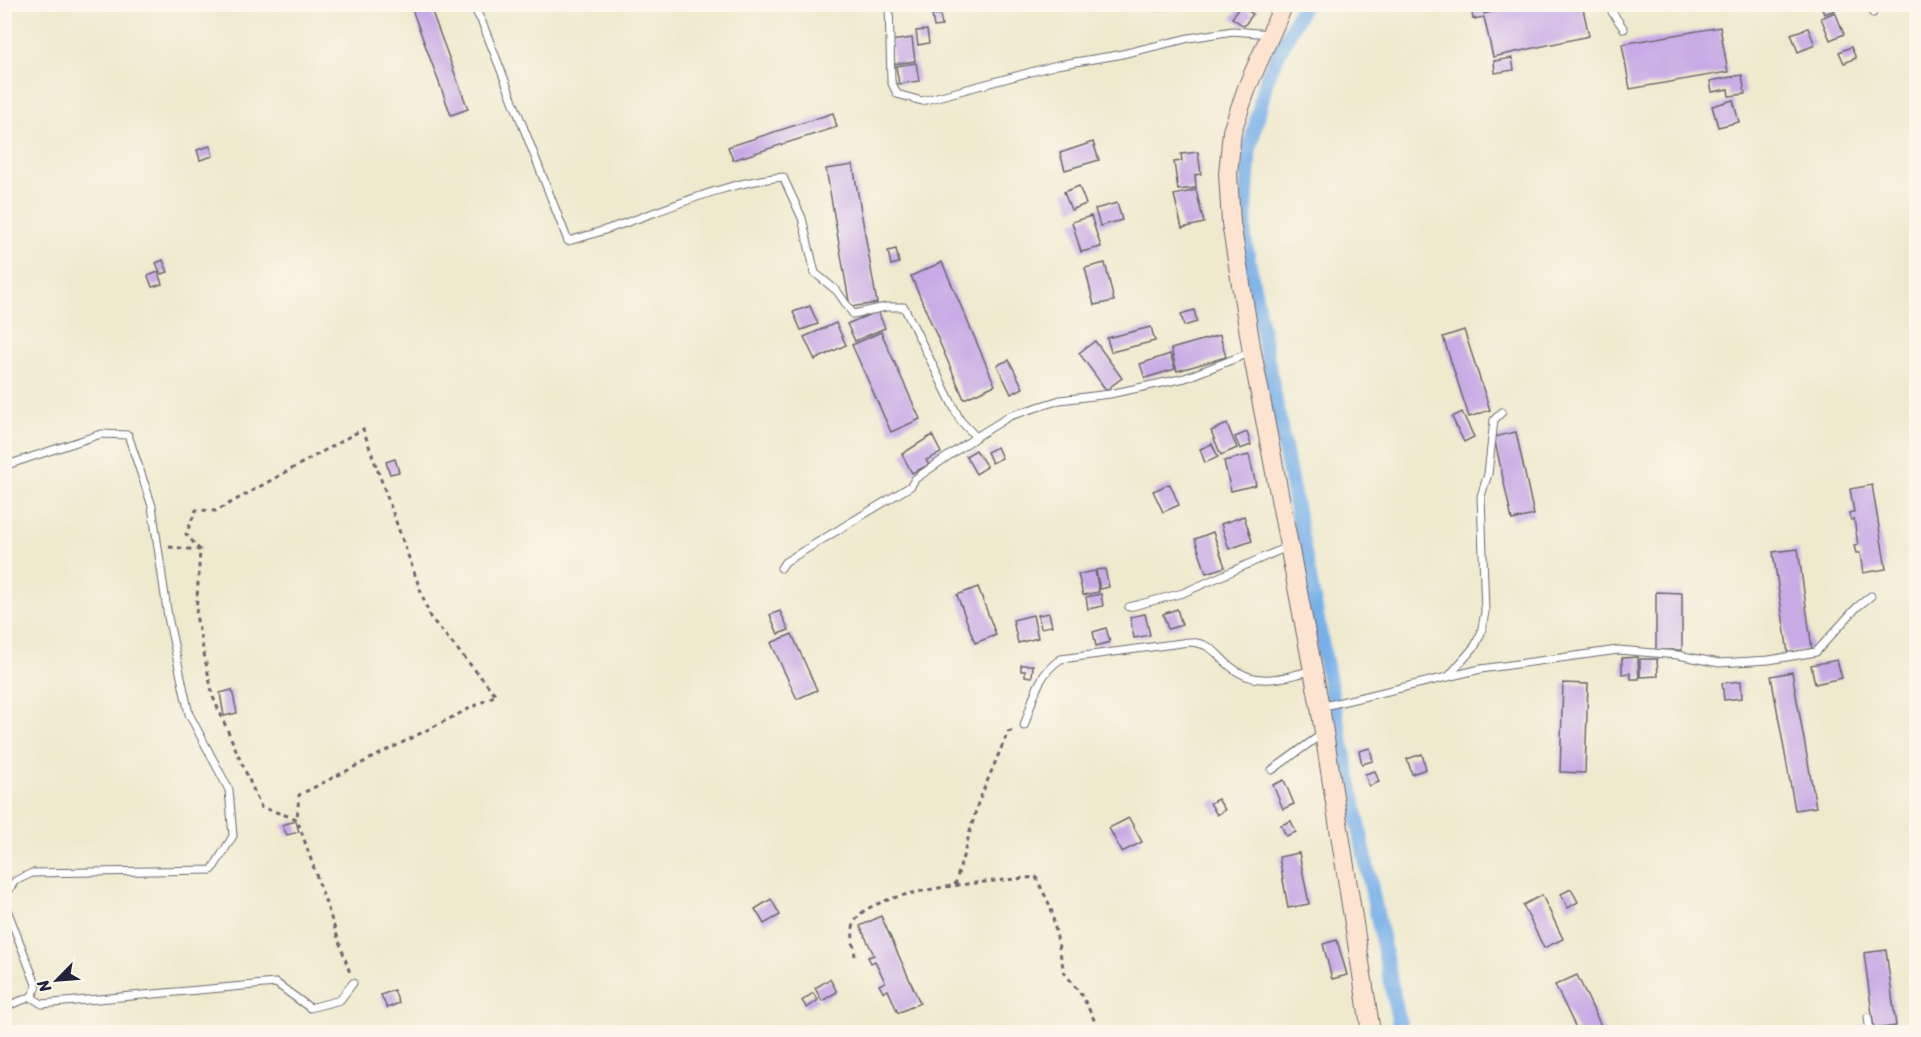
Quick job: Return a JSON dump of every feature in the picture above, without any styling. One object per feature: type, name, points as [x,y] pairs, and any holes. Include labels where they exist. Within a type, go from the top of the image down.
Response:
[{"type":"street","points":[[1284,4],[1232,131],[1228,174],[1231,224],[1252,352],[1320,707],[1371,1032]]},
{"type":"lane","points":[[472,4],[482,22],[568,241],[608,231],[672,206],[751,180],[783,177],[802,218],[815,273],[837,291],[853,314],[886,306],[904,307],[960,420],[976,437]]},
{"type":"lane","points":[[889,4],[891,81],[897,94],[922,101],[1057,65],[1119,55],[1189,38],[1233,31],[1270,34]]},
{"type":"lane","points":[[1611,4],[1612,12],[1624,29]]},
{"type":"lane","points":[[1868,4],[1873,13]]},
{"type":"lane","points":[[781,568],[785,562],[911,486],[915,479],[1010,416],[1060,400],[1110,394],[1185,378],[1252,352]]},
{"type":"lane","points":[[1448,677],[1475,646],[1481,633],[1485,612],[1481,496],[1488,474],[1494,420],[1502,412]]},
{"type":"lane","points":[[4,466],[101,434],[128,435],[152,506],[168,617],[189,714],[229,790],[232,836],[212,870],[32,873],[15,881],[4,896]]},
{"type":"lane","points":[[1129,607],[1183,593],[1289,546]]},
{"type":"lane","points":[[1320,707],[1480,669],[1618,650],[1678,655],[1719,663],[1769,660],[1816,651],[1857,607],[1871,596]]},
{"type":"lane","points":[[1024,726],[1041,676],[1047,667],[1061,659],[1189,642],[1209,646],[1233,669],[1257,679],[1273,681],[1313,670]]},
{"type":"lane","points":[[1272,770],[1324,732]]},
{"type":"lane","points":[[4,902],[37,987],[31,997],[4,1007]]},
{"type":"lane","points":[[31,997],[42,1004],[276,983],[310,1008],[339,1000],[353,983]]},
{"type":"lane","points":[[1868,1017],[1870,1032]]},
{"type":"path","points":[[297,819],[261,807],[213,697],[196,615],[200,550],[186,534],[196,510],[216,511],[363,429],[430,617],[496,695],[299,795],[297,819],[353,983]]},
{"type":"path","points":[[158,547],[200,550]]},
{"type":"path","points":[[955,885],[978,803],[1008,732],[1024,726]]},
{"type":"path","points":[[855,956],[853,924],[862,911],[888,898],[955,885],[1036,877],[1051,908],[1064,972],[1083,997],[1100,1032]]},
{"type":"building","points":[[410,4],[429,4],[468,109],[451,115]]},
{"type":"building","points":[[1155,4],[1184,4],[1184,6],[1156,11]]},
{"type":"building","points":[[1471,4],[1494,4],[1495,11],[1483,14],[1529,4],[1582,4],[1589,36],[1493,57],[1484,17],[1473,19]]},
{"type":"building","points":[[1820,4],[1832,4],[1835,10],[1824,14]]},
{"type":"building","points":[[1240,6],[1253,14],[1244,26],[1232,18]]},
{"type":"building","points":[[1835,12],[1844,34],[1830,40],[1821,18]]},
{"type":"building","points":[[940,14],[942,26],[934,27],[932,15]]},
{"type":"building","points":[[1720,27],[1728,72],[1630,89],[1622,44]]},
{"type":"building","points":[[1808,28],[1815,45],[1798,52],[1791,34]]},
{"type":"building","points":[[927,30],[929,43],[918,45],[916,31]]},
{"type":"building","points":[[912,38],[915,61],[894,64],[891,41]]},
{"type":"building","points":[[1851,47],[1856,58],[1844,63],[1839,52]]},
{"type":"building","points":[[1512,58],[1514,70],[1495,73],[1494,61]]},
{"type":"building","points":[[916,63],[919,81],[899,84],[896,66]]},
{"type":"building","points":[[1742,75],[1745,94],[1729,96],[1728,89],[1712,92],[1710,81]]},
{"type":"building","points":[[1733,100],[1739,122],[1718,127],[1712,106]]},
{"type":"building","points":[[833,113],[837,127],[733,160],[728,147]]},
{"type":"building","points":[[1093,142],[1099,160],[1065,170],[1060,153]]},
{"type":"building","points":[[210,146],[213,156],[200,160],[197,150]]},
{"type":"building","points":[[1198,152],[1201,174],[1195,175],[1196,188],[1178,190],[1174,162],[1182,161],[1181,154]]},
{"type":"building","points":[[853,165],[877,303],[850,307],[826,169]]},
{"type":"building","points":[[1079,186],[1086,204],[1071,210],[1064,192]]},
{"type":"building","points":[[1196,190],[1204,223],[1182,228],[1174,195]]},
{"type":"building","points":[[1117,203],[1122,220],[1100,226],[1095,209]]},
{"type":"building","points":[[1091,216],[1101,247],[1081,252],[1072,222]]},
{"type":"building","points":[[896,249],[899,263],[891,265],[888,251]]},
{"type":"building","points":[[163,260],[168,272],[161,274],[156,263]]},
{"type":"building","points":[[942,262],[995,385],[964,399],[911,276]]},
{"type":"building","points":[[1105,263],[1114,301],[1094,305],[1085,268]]},
{"type":"building","points":[[158,272],[162,284],[152,287],[148,276]]},
{"type":"building","points":[[810,306],[818,324],[801,330],[793,312]]},
{"type":"building","points":[[1194,310],[1197,322],[1184,326],[1181,314]]},
{"type":"building","points":[[878,311],[885,328],[855,341],[847,324]]},
{"type":"building","points":[[836,323],[846,345],[815,360],[804,337]]},
{"type":"building","points":[[1151,327],[1155,341],[1111,352],[1107,338]]},
{"type":"building","points":[[1464,330],[1490,410],[1469,417],[1443,337]]},
{"type":"building","points":[[881,332],[920,419],[891,432],[852,345]]},
{"type":"building","points":[[1220,335],[1226,357],[1177,371],[1171,349]]},
{"type":"building","points":[[1095,341],[1122,378],[1106,390],[1079,353]]},
{"type":"building","points":[[1170,354],[1175,369],[1145,378],[1140,364]]},
{"type":"building","points":[[1009,360],[1023,388],[1011,394],[997,365]]},
{"type":"building","points":[[1462,412],[1474,437],[1464,442],[1452,417]]},
{"type":"building","points":[[1227,424],[1237,448],[1221,455],[1211,431]]},
{"type":"building","points":[[1247,432],[1251,445],[1240,449],[1235,437]]},
{"type":"building","points":[[1516,432],[1534,515],[1512,520],[1494,437]]},
{"type":"building","points":[[932,435],[941,453],[926,460],[929,465],[912,473],[902,454]]},
{"type":"building","points":[[1212,444],[1218,457],[1205,463],[1200,449]]},
{"type":"building","points":[[997,447],[1002,458],[992,463],[987,452]]},
{"type":"building","points":[[976,450],[987,467],[976,474],[966,456]]},
{"type":"building","points":[[1249,455],[1256,485],[1231,491],[1224,461]]},
{"type":"building","points":[[395,459],[399,472],[390,474],[386,462]]},
{"type":"building","points":[[1170,484],[1179,505],[1163,512],[1153,491]]},
{"type":"building","points":[[1872,485],[1886,569],[1863,573],[1860,553],[1856,553],[1854,546],[1858,545],[1854,519],[1851,520],[1849,513],[1854,512],[1850,489]]},
{"type":"building","points":[[1244,516],[1252,541],[1229,549],[1221,524]]},
{"type":"building","points":[[1213,532],[1225,567],[1206,573],[1195,539]]},
{"type":"building","points":[[1798,549],[1812,649],[1788,653],[1773,552]]},
{"type":"building","points":[[1105,569],[1109,587],[1100,589],[1096,570]]},
{"type":"building","points":[[1095,571],[1099,592],[1083,595],[1078,574]]},
{"type":"building","points":[[978,587],[996,635],[975,643],[957,595]]},
{"type":"building","points":[[1656,592],[1682,593],[1682,650],[1656,650]]},
{"type":"building","points":[[1101,594],[1103,606],[1088,609],[1086,597]]},
{"type":"building","points":[[1177,609],[1182,625],[1168,629],[1163,614]]},
{"type":"building","points":[[780,611],[789,630],[778,634],[770,615]]},
{"type":"building","points":[[1049,613],[1052,626],[1041,628],[1038,615]]},
{"type":"building","points":[[1145,614],[1150,635],[1134,638],[1130,617]]},
{"type":"building","points":[[1033,615],[1038,638],[1018,643],[1013,620]]},
{"type":"building","points":[[1106,628],[1110,642],[1096,646],[1093,632]]},
{"type":"building","points":[[792,634],[817,690],[797,699],[771,643]]},
{"type":"building","points":[[1638,657],[1639,679],[1631,679],[1630,673],[1622,674],[1622,658]]},
{"type":"building","points":[[1640,659],[1657,659],[1658,676],[1640,677]]},
{"type":"building","points":[[1837,660],[1842,678],[1815,684],[1811,665]]},
{"type":"building","points":[[1021,665],[1033,665],[1032,677],[1025,676],[1025,671],[1021,671]]},
{"type":"building","points":[[1792,672],[1816,807],[1795,810],[1771,676]]},
{"type":"building","points":[[1741,681],[1742,698],[1724,700],[1722,683]]},
{"type":"building","points":[[1563,683],[1588,684],[1585,773],[1560,772]]},
{"type":"building","points":[[232,690],[237,713],[224,716],[220,693]]},
{"type":"building","points":[[1370,748],[1373,761],[1362,764],[1359,751]]},
{"type":"building","points":[[1422,754],[1426,769],[1412,774],[1407,759]]},
{"type":"building","points":[[1375,771],[1379,782],[1369,786],[1365,774]]},
{"type":"building","points":[[1284,780],[1294,804],[1283,809],[1273,785]]},
{"type":"building","points":[[1218,799],[1225,810],[1217,815],[1210,803]]},
{"type":"building","points":[[1129,818],[1142,842],[1122,852],[1109,828]]},
{"type":"building","points":[[296,821],[299,832],[287,835],[282,825]]},
{"type":"building","points":[[1291,821],[1296,832],[1286,836],[1281,825]]},
{"type":"building","points":[[1299,853],[1309,904],[1288,908],[1279,857]]},
{"type":"building","points":[[1571,889],[1578,902],[1568,908],[1561,894]]},
{"type":"building","points":[[1542,895],[1563,939],[1544,948],[1523,905]]},
{"type":"building","points":[[771,899],[780,915],[764,924],[755,909]]},
{"type":"building","points":[[881,916],[920,1003],[898,1013],[888,990],[883,992],[879,985],[885,982],[875,961],[871,963],[868,957],[874,955],[860,926]]},
{"type":"building","points":[[1337,940],[1347,975],[1332,979],[1323,944]]},
{"type":"building","points":[[1886,950],[1896,1026],[1874,1029],[1864,953]]},
{"type":"building","points":[[1577,975],[1604,1032],[1578,1032],[1555,985]]},
{"type":"building","points":[[830,979],[837,992],[822,1001],[815,988]]},
{"type":"building","points":[[394,990],[399,1003],[387,1008],[381,995]]},
{"type":"building","points":[[813,993],[818,1000],[807,1008],[802,1001]]},
{"type":"waterway","points":[[1304,4],[1268,74],[1249,151],[1244,237],[1332,696],[1401,1032]]}]
